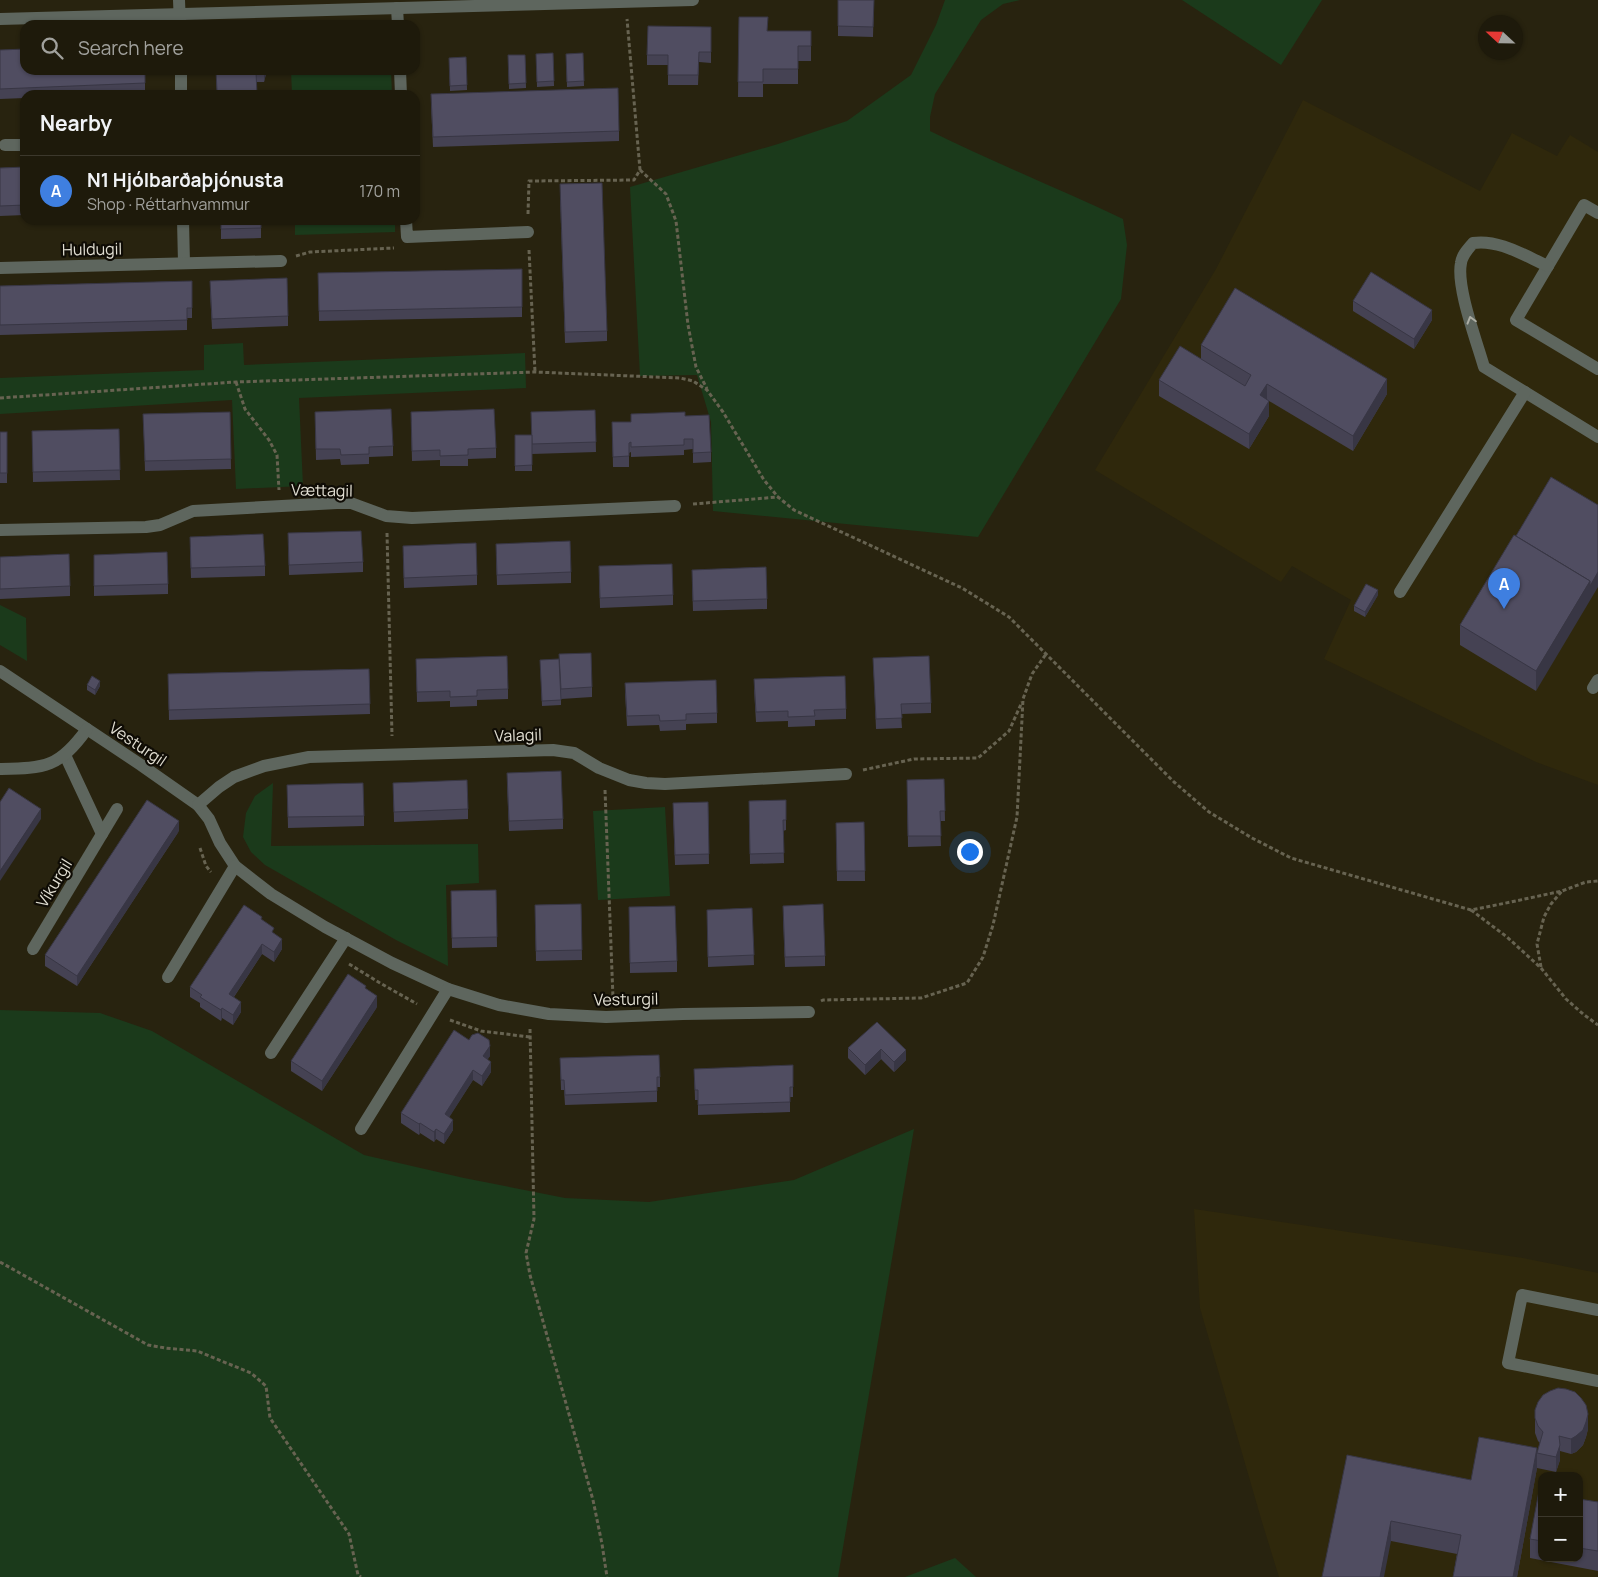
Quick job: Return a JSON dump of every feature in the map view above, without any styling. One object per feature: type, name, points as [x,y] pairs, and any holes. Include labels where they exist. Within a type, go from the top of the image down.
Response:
[{"type":"street","points":[[179,0],[180,20]]},
{"type":"street","points":[[0,19],[180,20],[397,8],[694,0]]},
{"type":"street","points":[[397,8],[398,20]]},
{"type":"street","points":[[180,75],[181,90]]},
{"type":"street","points":[[400,75],[401,90]]},
{"type":"street","points":[[5,145],[20,145]]},
{"type":"street","points":[[1598,213],[1584,205],[1516,320],[1598,369]]},
{"type":"street","points":[[183,225],[184,263]]},
{"type":"street","points":[[406,225],[407,237],[528,232]]},
{"type":"street","points":[[1548,266],[1499,245],[1483,241],[1473,243],[1465,252],[1461,263],[1461,288],[1484,367],[1598,437]]},
{"type":"street","name":"Huldugil","points":[[0,268],[281,261]]},
{"type":"street","points":[[1400,592],[1526,392]]},
{"type":"street","name":"Vættagil","points":[[0,530],[160,526],[193,511],[352,503],[386,516],[412,518],[675,506]]},
{"type":"street","name":"Vesturgil","points":[[0,671],[173,787],[198,806],[209,819],[220,843],[235,866],[271,894],[392,963],[448,988],[499,1005],[549,1014],[614,1016],[809,1012]]},
{"type":"street","points":[[0,769],[36,768],[54,762],[76,745],[87,729]]},
{"type":"street","name":"Valagil","points":[[198,806],[219,787],[234,777],[264,766],[309,757],[554,750],[574,753],[604,770],[629,780],[665,784],[846,774]]},
{"type":"street","points":[[65,755],[102,834]]},
{"type":"street","name":"Víkurgil","points":[[33,948],[117,810]]},
{"type":"street","points":[[168,977],[235,866]]},
{"type":"street","points":[[271,1053],[346,938]]},
{"type":"street","points":[[361,1129],[448,988]]},
{"type":"street","points":[[1598,1310],[1522,1295],[1508,1363],[1598,1381]]},
{"type":"path","points":[[535,372],[528,232],[529,181],[634,180],[640,170],[625,2]]},
{"type":"path","points":[[640,170],[666,194],[676,221],[688,326],[696,367],[707,390],[723,412],[764,480],[778,498],[794,510],[962,588],[1009,617],[1174,782],[1209,812],[1252,838],[1291,858],[1471,910],[1507,937],[1541,968],[1566,999],[1598,1025]]},
{"type":"path","points":[[0,398],[236,382],[535,372],[680,378],[693,381],[707,390]]},
{"type":"path","points":[[236,382],[244,409],[269,440],[277,454],[280,474],[279,506]]},
{"type":"path","points":[[675,506],[778,498]]},
{"type":"path","points":[[386,516],[393,755]]},
{"type":"path","points":[[846,774],[914,759],[978,758],[1009,731],[1032,674],[1046,654]]},
{"type":"path","points":[[809,1012],[823,1000],[921,998],[967,983],[983,957],[993,925],[1017,817],[1023,699]]},
{"type":"path","points":[[604,770],[614,1016]]},
{"type":"path","points":[[1471,910],[1562,891],[1586,882],[1598,881]]},
{"type":"path","points":[[1541,968],[1537,944],[1544,917],[1551,904],[1562,891]]},
{"type":"path","points":[[529,1011],[534,1219],[526,1253],[530,1274],[593,1500],[602,1544],[606,1577]]},
{"type":"path","points":[[0,1262],[148,1345],[197,1351],[251,1373],[266,1386],[270,1418],[348,1534],[358,1576],[361,1577]]},
{"type":"shaded area","points":[[1303,100],[1480,191],[1512,133],[1557,156],[1570,135],[1598,152],[1598,785],[1536,762],[1324,659],[1351,600],[1292,566],[1281,582],[1095,470],[1216,269]]},
{"type":"shaded area","points":[[1194,1209],[1523,1258],[1598,1273],[1598,1577],[1279,1577],[1200,1308]]},
{"type":"green space","points":[[945,0],[1020,0],[1003,4],[981,20],[935,94],[930,117],[930,131],[1123,219],[1127,245],[1121,299],[978,537],[713,511],[711,422],[697,375],[640,376],[630,187],[778,144],[847,121],[911,75],[936,25]]},
{"type":"green space","points":[[1182,0],[1322,0],[1281,65]]},
{"type":"green space","points":[[291,75],[391,75],[392,90],[292,90]]},
{"type":"green space","points":[[295,225],[395,225],[395,232],[295,235]]},
{"type":"green space","points":[[243,343],[244,365],[525,353],[526,388],[299,398],[303,486],[236,489],[232,400],[0,414],[0,378],[204,370],[204,345]]},
{"type":"green space","points":[[0,605],[26,618],[27,661],[0,645]]},
{"type":"green space","points":[[273,783],[271,846],[478,844],[479,883],[446,885],[448,966],[396,940],[265,865],[251,852],[243,837],[246,813],[255,796]]},
{"type":"green space","points":[[665,807],[670,896],[598,900],[593,811]]},
{"type":"green space","points":[[0,1010],[100,1013],[152,1031],[364,1155],[464,1178],[565,1198],[649,1202],[794,1180],[914,1129],[838,1577],[0,1577]]},
{"type":"green space","points":[[955,1558],[976,1577],[905,1577]]},
{"type":"building","points":[[838,0],[874,0],[873,27],[838,26]]},
{"type":"building","points":[[739,17],[768,17],[767,31],[811,31],[811,46],[798,46],[798,69],[763,69],[763,82],[738,82]]},
{"type":"building","points":[[648,26],[711,27],[711,52],[699,52],[698,75],[668,75],[668,55],[647,55]]},
{"type":"building","points":[[20,49],[20,75],[145,75],[145,83],[0,89],[0,50]]},
{"type":"building","points":[[553,53],[554,81],[537,82],[536,54]]},
{"type":"building","points":[[583,53],[584,81],[567,82],[566,54]]},
{"type":"building","points":[[508,55],[525,55],[526,83],[509,84]]},
{"type":"building","points":[[466,57],[467,85],[450,86],[449,58]]},
{"type":"building","points":[[216,75],[256,75],[257,90],[217,90]]},
{"type":"building","points":[[618,88],[619,131],[433,137],[431,94]]},
{"type":"building","points":[[20,167],[20,205],[0,206],[0,168]]},
{"type":"building","points":[[602,183],[607,331],[565,332],[560,184]]},
{"type":"building","points":[[221,225],[261,225],[261,228],[221,229]]},
{"type":"building","points":[[522,269],[522,307],[319,311],[318,273]]},
{"type":"building","points":[[1371,272],[1432,310],[1414,339],[1353,301]]},
{"type":"building","points":[[287,278],[288,316],[212,319],[210,281]]},
{"type":"building","points":[[192,281],[192,308],[187,308],[187,320],[0,325],[0,286]]},
{"type":"building","points":[[1235,288],[1387,379],[1353,436],[1267,384],[1260,395],[1269,401],[1249,434],[1159,380],[1180,346],[1245,386],[1251,375],[1201,345]]},
{"type":"building","points":[[391,409],[393,446],[369,447],[369,454],[341,455],[340,449],[316,449],[315,412]]},
{"type":"building","points":[[494,409],[496,448],[468,449],[468,455],[440,456],[440,450],[412,451],[411,412]]},
{"type":"building","points":[[595,410],[596,442],[532,444],[531,412]]},
{"type":"building","points":[[230,412],[231,459],[145,461],[143,414]]},
{"type":"building","points":[[685,412],[685,416],[709,415],[711,452],[693,453],[693,439],[684,439],[684,445],[631,447],[631,442],[629,443],[629,456],[613,457],[612,422],[631,422],[631,414]]},
{"type":"building","points":[[119,429],[120,470],[33,472],[32,431]]},
{"type":"building","points":[[0,432],[7,432],[7,473],[0,473]]},
{"type":"building","points":[[515,435],[532,435],[532,465],[515,466]]},
{"type":"building","points":[[1551,477],[1598,505],[1598,572],[1590,586],[1590,581],[1516,536]]},
{"type":"building","points":[[361,531],[363,562],[289,565],[288,533]]},
{"type":"building","points":[[263,534],[265,566],[191,568],[190,537]]},
{"type":"building","points":[[1514,535],[1590,581],[1536,671],[1460,625]]},
{"type":"building","points":[[570,541],[571,572],[497,575],[496,544]]},
{"type":"building","points":[[476,543],[477,575],[404,578],[403,546]]},
{"type":"building","points":[[167,552],[168,584],[94,586],[94,555]]},
{"type":"building","points":[[69,554],[70,586],[0,589],[0,557]]},
{"type":"building","points":[[672,564],[673,595],[600,598],[599,566]]},
{"type":"building","points":[[766,567],[767,599],[693,601],[692,570]]},
{"type":"building","points":[[1366,584],[1378,590],[1365,612],[1354,606]]},
{"type":"building","points":[[591,653],[592,687],[561,689],[559,654]]},
{"type":"building","points":[[507,656],[508,689],[477,690],[477,696],[450,697],[450,691],[417,692],[416,659]]},
{"type":"building","points":[[929,656],[931,703],[901,704],[902,718],[876,719],[873,658]]},
{"type":"building","points":[[559,659],[561,700],[542,701],[540,660]]},
{"type":"building","points":[[369,669],[370,704],[169,710],[168,674]]},
{"type":"building","points":[[92,676],[100,681],[95,690],[87,685]]},
{"type":"building","points":[[845,676],[846,709],[814,710],[815,716],[788,717],[788,711],[756,712],[754,679]]},
{"type":"building","points":[[716,680],[717,713],[686,714],[686,720],[660,721],[659,715],[627,716],[625,683]]},
{"type":"building","points":[[561,771],[563,819],[509,821],[507,773]]},
{"type":"building","points":[[944,779],[945,811],[940,811],[941,836],[908,836],[907,780]]},
{"type":"building","points":[[467,780],[468,809],[394,812],[393,783]]},
{"type":"building","points":[[363,783],[364,816],[288,817],[287,785]]},
{"type":"building","points":[[9,788],[41,809],[0,871],[0,802]]},
{"type":"building","points":[[147,800],[179,821],[77,976],[45,955]]},
{"type":"building","points":[[786,800],[786,820],[783,820],[784,853],[750,854],[749,801]]},
{"type":"building","points":[[708,802],[709,854],[675,855],[673,803]]},
{"type":"building","points":[[864,822],[865,871],[837,871],[836,823]]},
{"type":"building","points":[[496,890],[497,937],[452,938],[451,891]]},
{"type":"building","points":[[581,904],[582,950],[536,951],[535,905]]},
{"type":"building","points":[[823,904],[825,956],[785,957],[783,906]]},
{"type":"building","points":[[244,905],[262,917],[261,919],[274,928],[272,932],[282,939],[274,952],[262,944],[229,994],[241,1002],[233,1015],[200,997],[202,995],[190,987]]},
{"type":"building","points":[[675,906],[677,961],[630,963],[629,907]]},
{"type":"building","points":[[752,908],[754,955],[708,957],[707,910]]},
{"type":"building","points":[[348,974],[377,996],[322,1081],[291,1061]]},
{"type":"building","points":[[877,1022],[906,1050],[894,1062],[881,1049],[865,1065],[848,1048]]},
{"type":"building","points":[[454,1030],[469,1040],[472,1035],[478,1033],[489,1040],[490,1046],[483,1056],[491,1062],[482,1076],[473,1070],[445,1114],[453,1120],[444,1134],[436,1129],[434,1132],[401,1113]]},
{"type":"building","points":[[659,1055],[660,1077],[657,1077],[657,1091],[565,1095],[564,1080],[561,1080],[560,1058]]},
{"type":"building","points":[[793,1065],[793,1087],[790,1087],[790,1102],[698,1105],[698,1090],[695,1090],[694,1069]]},
{"type":"building","points":[[1558,1388],[1575,1392],[1586,1405],[1588,1414],[1583,1430],[1576,1436],[1571,1439],[1559,1436],[1560,1445],[1556,1457],[1537,1453],[1543,1432],[1535,1418],[1535,1410],[1543,1395]]},
{"type":"building","points":[[1479,1437],[1537,1448],[1513,1577],[1453,1577],[1461,1535],[1391,1521],[1380,1577],[1322,1577],[1347,1455],[1471,1480]]},
{"type":"building","points":[[1538,1496],[1538,1540],[1530,1539]]},
{"type":"building","points":[[1583,1500],[1598,1502],[1598,1551],[1583,1549]]},
{"type":"place","name":"N1 Hjólbarðaþjónusta","points":[[1504,609]]}]
